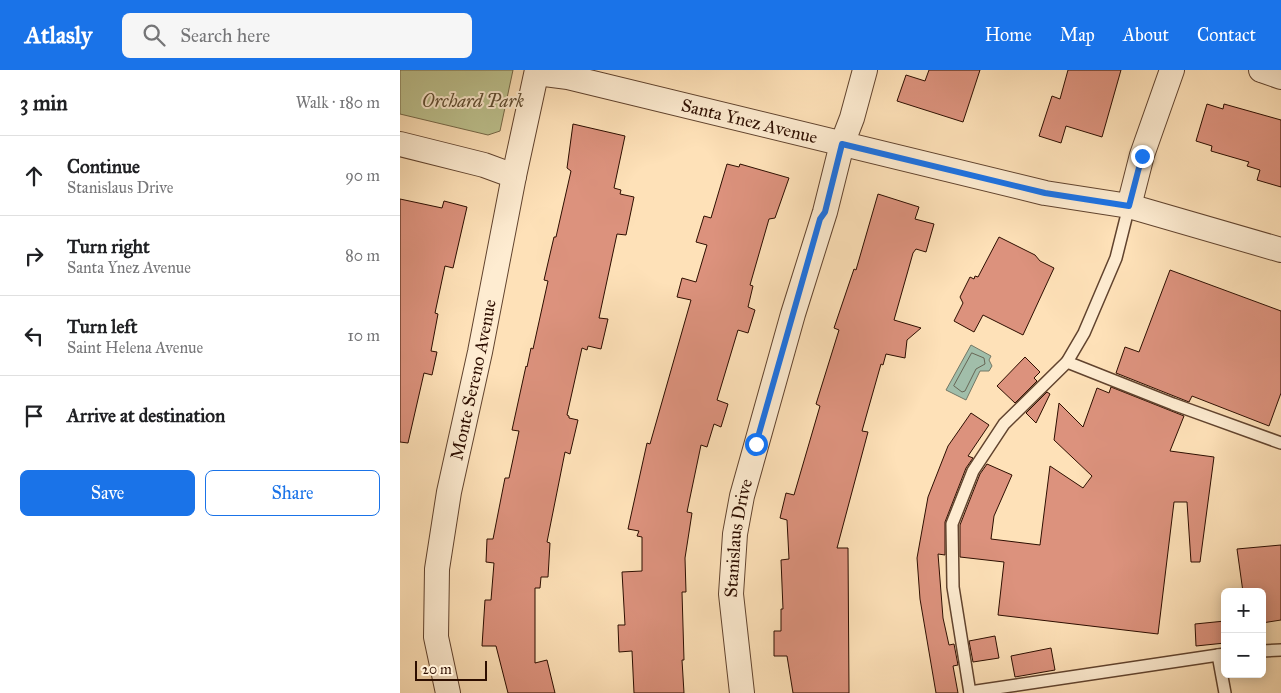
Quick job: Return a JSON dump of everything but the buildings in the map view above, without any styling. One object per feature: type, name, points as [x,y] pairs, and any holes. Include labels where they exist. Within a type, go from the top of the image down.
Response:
[{"type":"street","name":"Stanislaus Drive","points":[[742,693],[731,594],[736,534],[742,496],[820,219],[825,212],[842,144],[852,118],[865,70]]},
{"type":"street","points":[[1129,206],[1142,156],[1172,70]]},
{"type":"street","points":[[1261,70],[1281,77]]},
{"type":"street","name":"Santa Ynez Avenue","points":[[537,72],[568,77],[1045,193],[1129,206],[1281,250]]},
{"type":"street","name":"Monte Sereno Avenue","points":[[448,693],[436,637],[437,569],[449,492],[480,352],[514,176],[537,72]]},
{"type":"street","points":[[400,144],[484,165],[514,176]]},
{"type":"lane","points":[[1129,206],[1116,258],[1096,307],[1067,362],[1004,424],[973,471],[952,524],[953,587],[970,693],[1221,654]]},
{"type":"lane","points":[[1067,362],[1173,404],[1281,443]]},
{"type":"lane","points":[[1266,651],[1281,650]]},
{"type":"lane","points":[[1224,678],[1225,693]]},
{"type":"green space","name":"Orchard Park","points":[[400,70],[513,70],[500,131],[488,135],[400,114]]},
{"type":"water","points":[[971,345],[991,356],[989,360],[992,366],[989,371],[980,371],[966,400],[946,390]]},
{"type":"route","points":[[756,444],[774,387],[820,219],[825,212],[842,144],[1045,193],[1129,206],[1142,156]]}]
